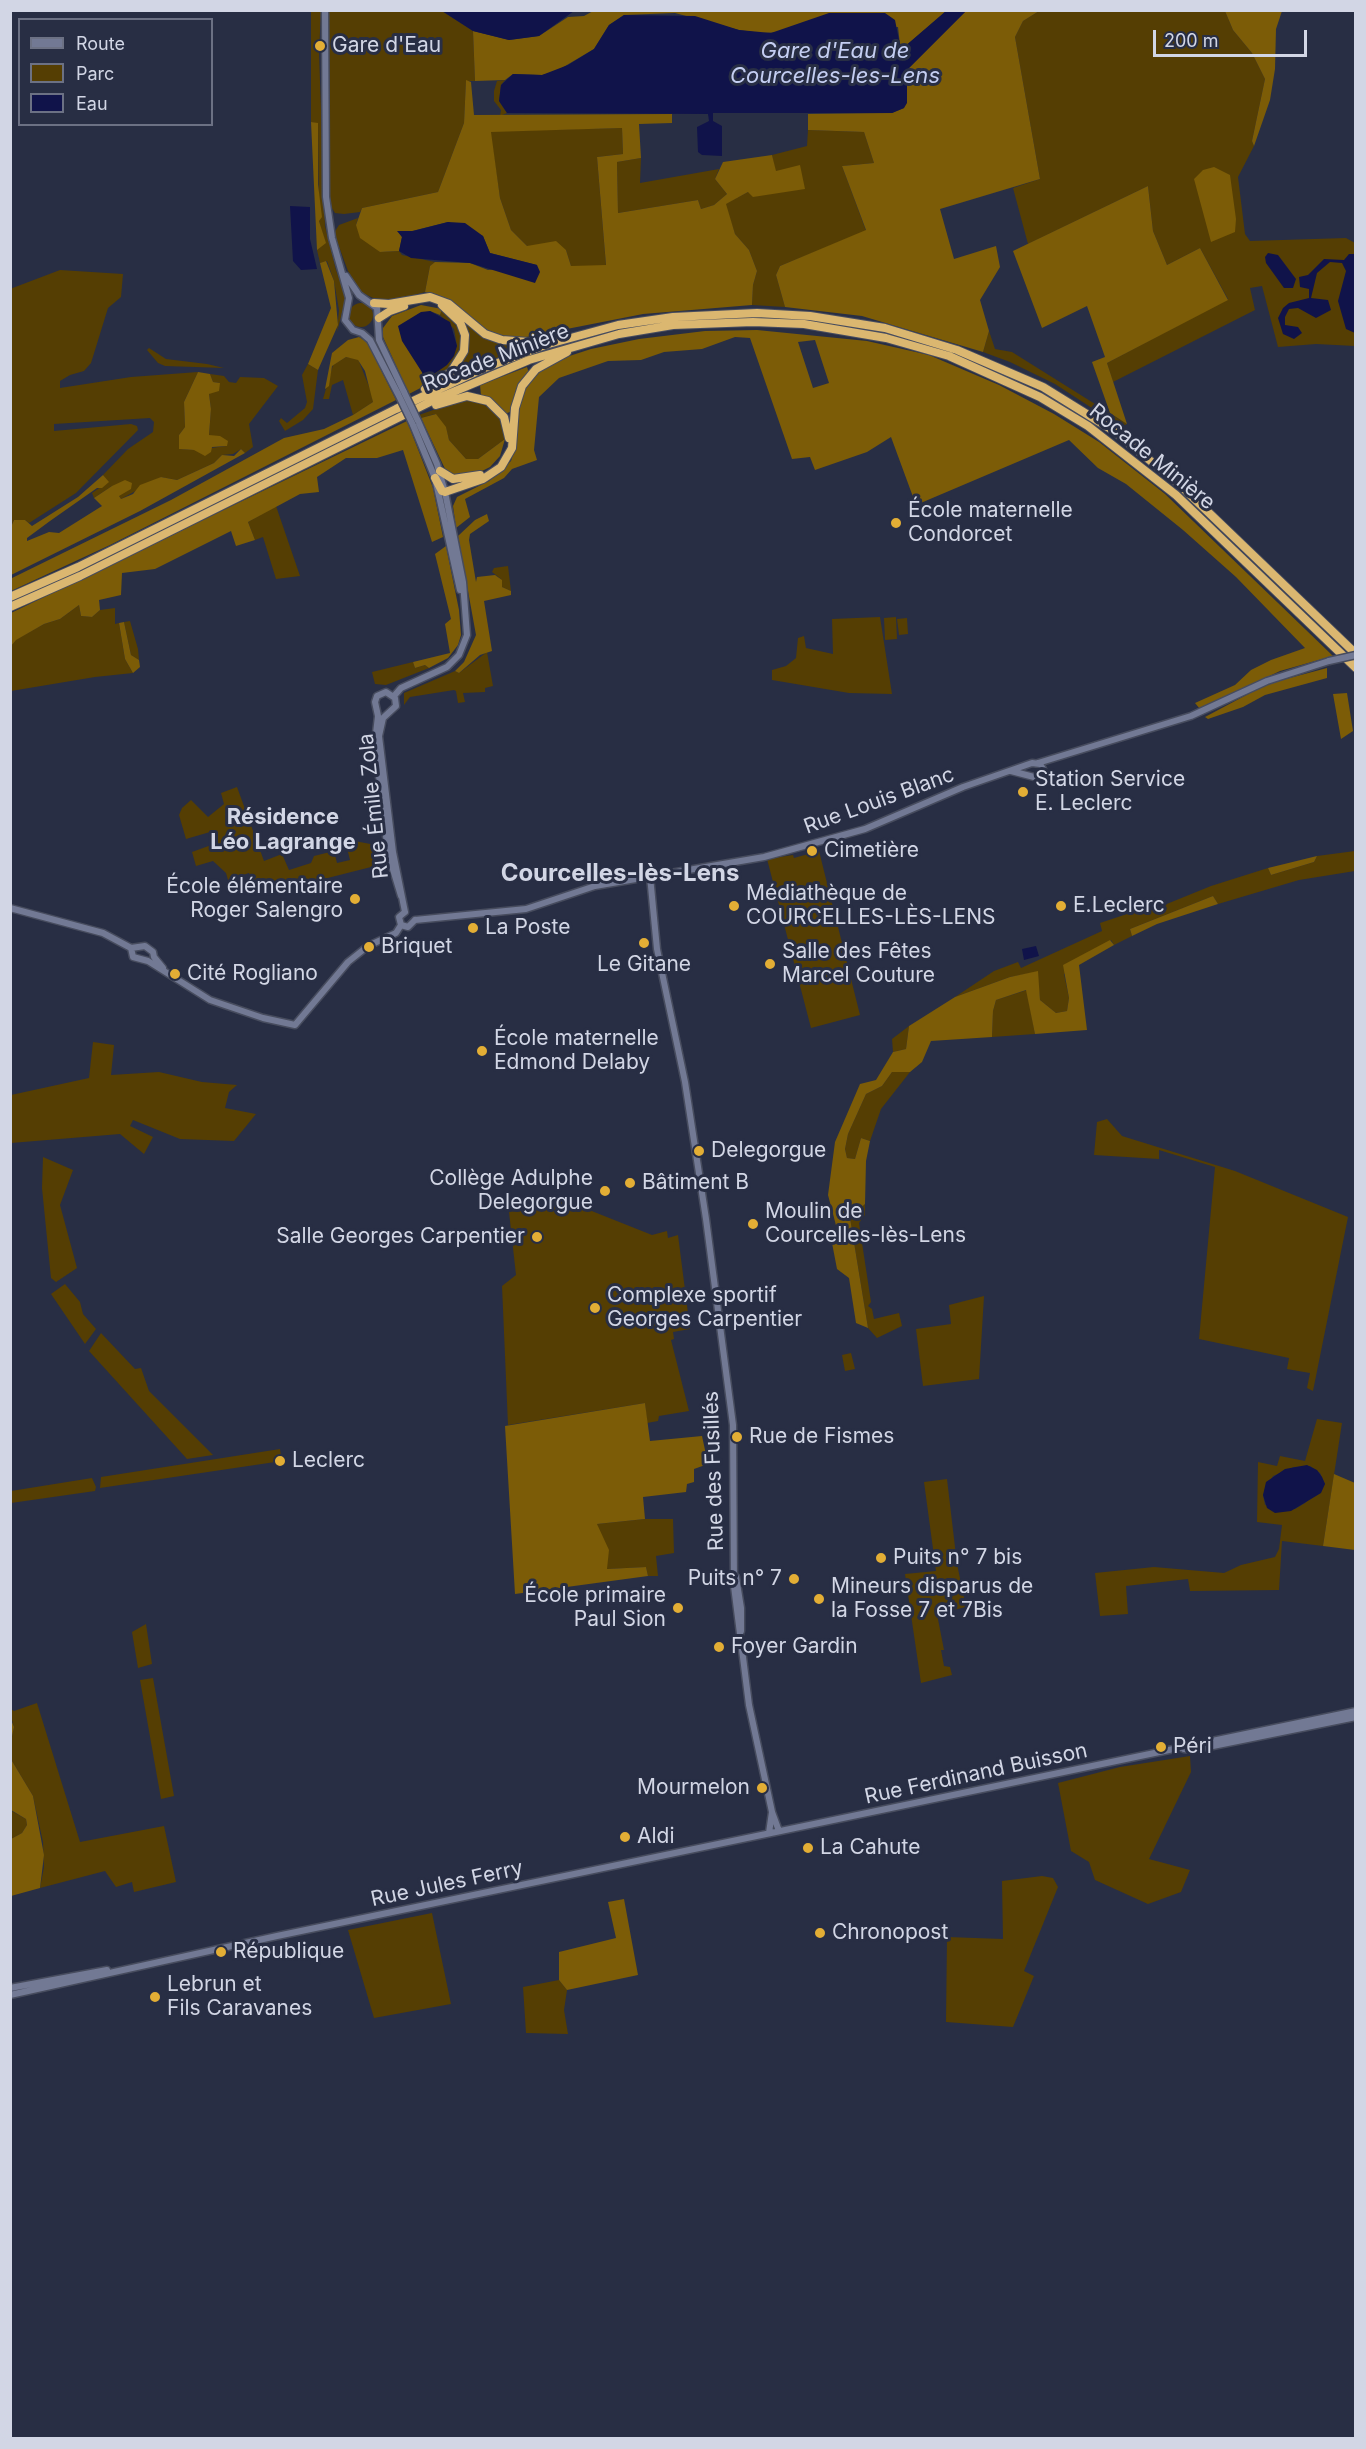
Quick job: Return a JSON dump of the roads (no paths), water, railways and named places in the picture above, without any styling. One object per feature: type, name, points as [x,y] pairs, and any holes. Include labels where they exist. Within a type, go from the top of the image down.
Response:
[{"type":"highway","points":[[374,303],[389,304],[424,297],[435,298],[454,307],[485,334],[510,342],[528,342],[570,333],[591,332]]},
{"type":"highway","points":[[378,321],[390,310],[420,302],[433,302],[455,315],[465,335],[462,358],[451,372],[396,408]]},
{"type":"highway","name":"Rocade Minière","points":[[10,597],[89,561],[396,408],[482,369],[545,345],[647,320],[708,314],[757,313],[849,321],[924,339],[1006,368],[1084,410],[1144,454],[1224,525],[1356,654]]},
{"type":"highway","name":"Rocade Minière","points":[[10,606],[90,571],[484,377],[530,360],[619,334],[704,322],[804,324],[845,329],[919,346],[998,376],[1069,414],[1132,458],[1217,533],[1356,669]]},
{"type":"highway","points":[[437,474],[442,491],[445,492],[483,479],[505,462],[513,441],[516,400],[522,386],[536,369],[558,356],[607,341],[619,334]]},
{"type":"highway","points":[[389,422],[459,397],[475,397],[497,407],[509,430],[508,445],[500,462],[482,474],[469,478],[453,479],[437,474]]},
{"type":"main road","points":[[325,10],[327,204],[332,238],[344,273],[349,298],[345,320],[353,330],[362,333],[373,344],[401,393]]},
{"type":"main road","points":[[344,273],[364,298],[374,303],[379,340],[437,474],[464,602],[467,635],[459,655],[447,667],[401,688],[394,696]]},
{"type":"main road","points":[[348,306],[357,299],[364,298]]},
{"type":"main road","points":[[362,333],[368,332],[378,321]]},
{"type":"main road","points":[[445,492],[447,518]]},
{"type":"main road","points":[[1043,769],[1038,763],[1055,756],[1191,716],[1267,681],[1356,654]]},
{"type":"main road","points":[[386,692],[394,696],[396,706],[387,714],[378,711],[375,705],[377,696],[386,692]]},
{"type":"main road","name":"Rue Émile Zola","points":[[378,711],[375,742],[388,853],[405,912]]},
{"type":"main road","name":"Rue Émile Zola","points":[[387,714],[382,721],[379,736],[401,896]]},
{"type":"main road","points":[[1011,771],[1038,777],[1055,756]]},
{"type":"main road","name":"Rue Louis Blanc","points":[[414,920],[520,910],[595,886],[764,857],[839,837],[896,816],[963,787],[1038,763]]},
{"type":"main road","points":[[1029,775],[1030,765]]},
{"type":"main road","name":"Rue des Fusillés","points":[[650,876],[657,949],[685,1082],[733,1425],[734,1574],[748,1705],[772,1812]]},
{"type":"main road","points":[[10,908],[103,933],[131,948],[145,946],[153,952],[151,959]]},
{"type":"main road","points":[[131,948],[133,957],[151,959],[166,974],[220,1005],[294,1025],[348,962],[368,946],[396,933],[401,925],[399,917],[405,912],[412,914],[414,920],[408,927],[401,925]]},
{"type":"main road","points":[[1180,1749],[1356,1711]]},
{"type":"main road","points":[[1180,1749],[1193,1750],[1356,1717]]},
{"type":"main road","name":"Rue Ferdinand Buisson","points":[[779,1831],[1180,1749]]},
{"type":"main road","points":[[772,1812],[779,1831]]},
{"type":"main road","points":[[770,1833],[772,1812]]},
{"type":"main road","name":"Rue Jules Ferry","points":[[95,1974],[779,1831]]},
{"type":"main road","points":[[10,1988],[95,1974]]},
{"type":"main road","points":[[10,1995],[95,1974]]},
{"type":"water","name":"Gare d'Eau de Courcelles-les-Lens","points":[[947,10],[966,11],[907,70],[907,103],[904,108],[892,113],[713,113],[713,121],[722,126],[722,156],[702,155],[698,152],[697,127],[709,121],[708,114],[507,113],[499,101],[501,85],[513,74],[542,75],[568,65],[594,49],[609,25],[624,15],[695,16],[739,30],[771,33],[829,13],[885,13],[895,20],[900,45],[903,48]]},
{"type":"water","points":[[442,11],[574,11],[539,36],[509,40],[473,31]]},
{"type":"water","points":[[290,206],[310,207],[310,239],[317,269],[301,270],[293,261]]},
{"type":"water","points":[[448,222],[465,223],[483,236],[490,253],[537,265],[540,272],[535,283],[470,263],[411,258],[399,251],[402,237],[397,231],[413,231]]},
{"type":"water","points":[[1268,253],[1278,255],[1296,279],[1293,288],[1284,288],[1266,263],[1265,257]]},
{"type":"water","points":[[1349,254],[1355,254],[1355,333],[1346,329],[1338,301],[1346,271],[1342,263],[1330,262],[1317,273],[1311,298],[1328,300],[1331,310],[1316,318],[1298,308],[1289,309],[1285,317],[1285,325],[1298,327],[1302,333],[1294,339],[1283,334],[1278,318],[1283,308],[1289,303],[1309,298],[1309,289],[1300,287],[1299,277],[1308,275],[1324,259],[1344,260]]},
{"type":"water","points":[[430,311],[450,322],[457,346],[454,356],[447,365],[425,377],[402,341],[398,326],[421,312]]},
{"type":"water","points":[[1036,946],[1039,956],[1024,960],[1022,949]]},
{"type":"water","points":[[1307,1465],[1317,1470],[1322,1477],[1325,1484],[1321,1493],[1291,1511],[1275,1513],[1267,1508],[1263,1495],[1266,1482],[1285,1469]]},
{"type":"place","name":"Gare d'Eau","points":[[320,46]]},
{"type":"place","name":"École maternelle Condorcet","points":[[896,523]]},
{"type":"place","name":"Station Service E. Leclerc","points":[[1023,792]]},
{"type":"place","name":"Cimetière","points":[[812,851]]},
{"type":"place","name":"École élémentaire Roger Salengro","points":[[355,899]]},
{"type":"place","name":"Médiathèque de COURCELLES-LÈS-LENS","points":[[734,906]]},
{"type":"place","name":"E.Leclerc","points":[[1061,906]]},
{"type":"place","name":"La Poste","points":[[473,928]]},
{"type":"place","name":"Le Gitane","points":[[644,943]]},
{"type":"place","name":"Briquet","points":[[369,947]]},
{"type":"place","name":"Salle des Fêtes Marcel Couture","points":[[770,964]]},
{"type":"place","name":"Cité Rogliano","points":[[175,974]]},
{"type":"place","name":"École maternelle Edmond Delaby","points":[[482,1051]]},
{"type":"place","name":"Delegorgue","points":[[699,1151]]},
{"type":"place","name":"Bâtiment B","points":[[630,1183]]},
{"type":"place","name":"Collège Adulphe Delegorgue","points":[[605,1191]]},
{"type":"place","name":"Moulin de Courcelles-lès-Lens","points":[[753,1224]]},
{"type":"place","name":"Salle Georges Carpentier","points":[[537,1237]]},
{"type":"place","name":"Complexe sportif Georges Carpentier","points":[[595,1308]]},
{"type":"place","name":"Rue de Fismes","points":[[737,1437]]},
{"type":"place","name":"Leclerc","points":[[280,1461]]},
{"type":"place","name":"Puits n° 7 bis","points":[[881,1558]]},
{"type":"place","name":"Puits n° 7","points":[[794,1579]]},
{"type":"place","name":"Mineurs disparus de la Fosse 7 et 7Bis","points":[[819,1599]]},
{"type":"place","name":"École primaire Paul Sion","points":[[678,1608]]},
{"type":"place","name":"Foyer Gardin","points":[[719,1647]]},
{"type":"place","name":"Péri","points":[[1161,1747]]},
{"type":"place","name":"Mourmelon","points":[[762,1788]]},
{"type":"place","name":"Aldi","points":[[625,1837]]},
{"type":"place","name":"La Cahute","points":[[808,1848]]},
{"type":"place","name":"Chronopost","points":[[820,1933]]},
{"type":"place","name":"République","points":[[221,1952]]},
{"type":"place","name":"Lebrun et Fils Caravanes","points":[[155,1997]]},
{"type":"district","name":"Résidence Léo Lagrange","points":[[283,830]]},
{"type":"district","name":"Courcelles-lès-Lens","points":[[620,874]]}]
